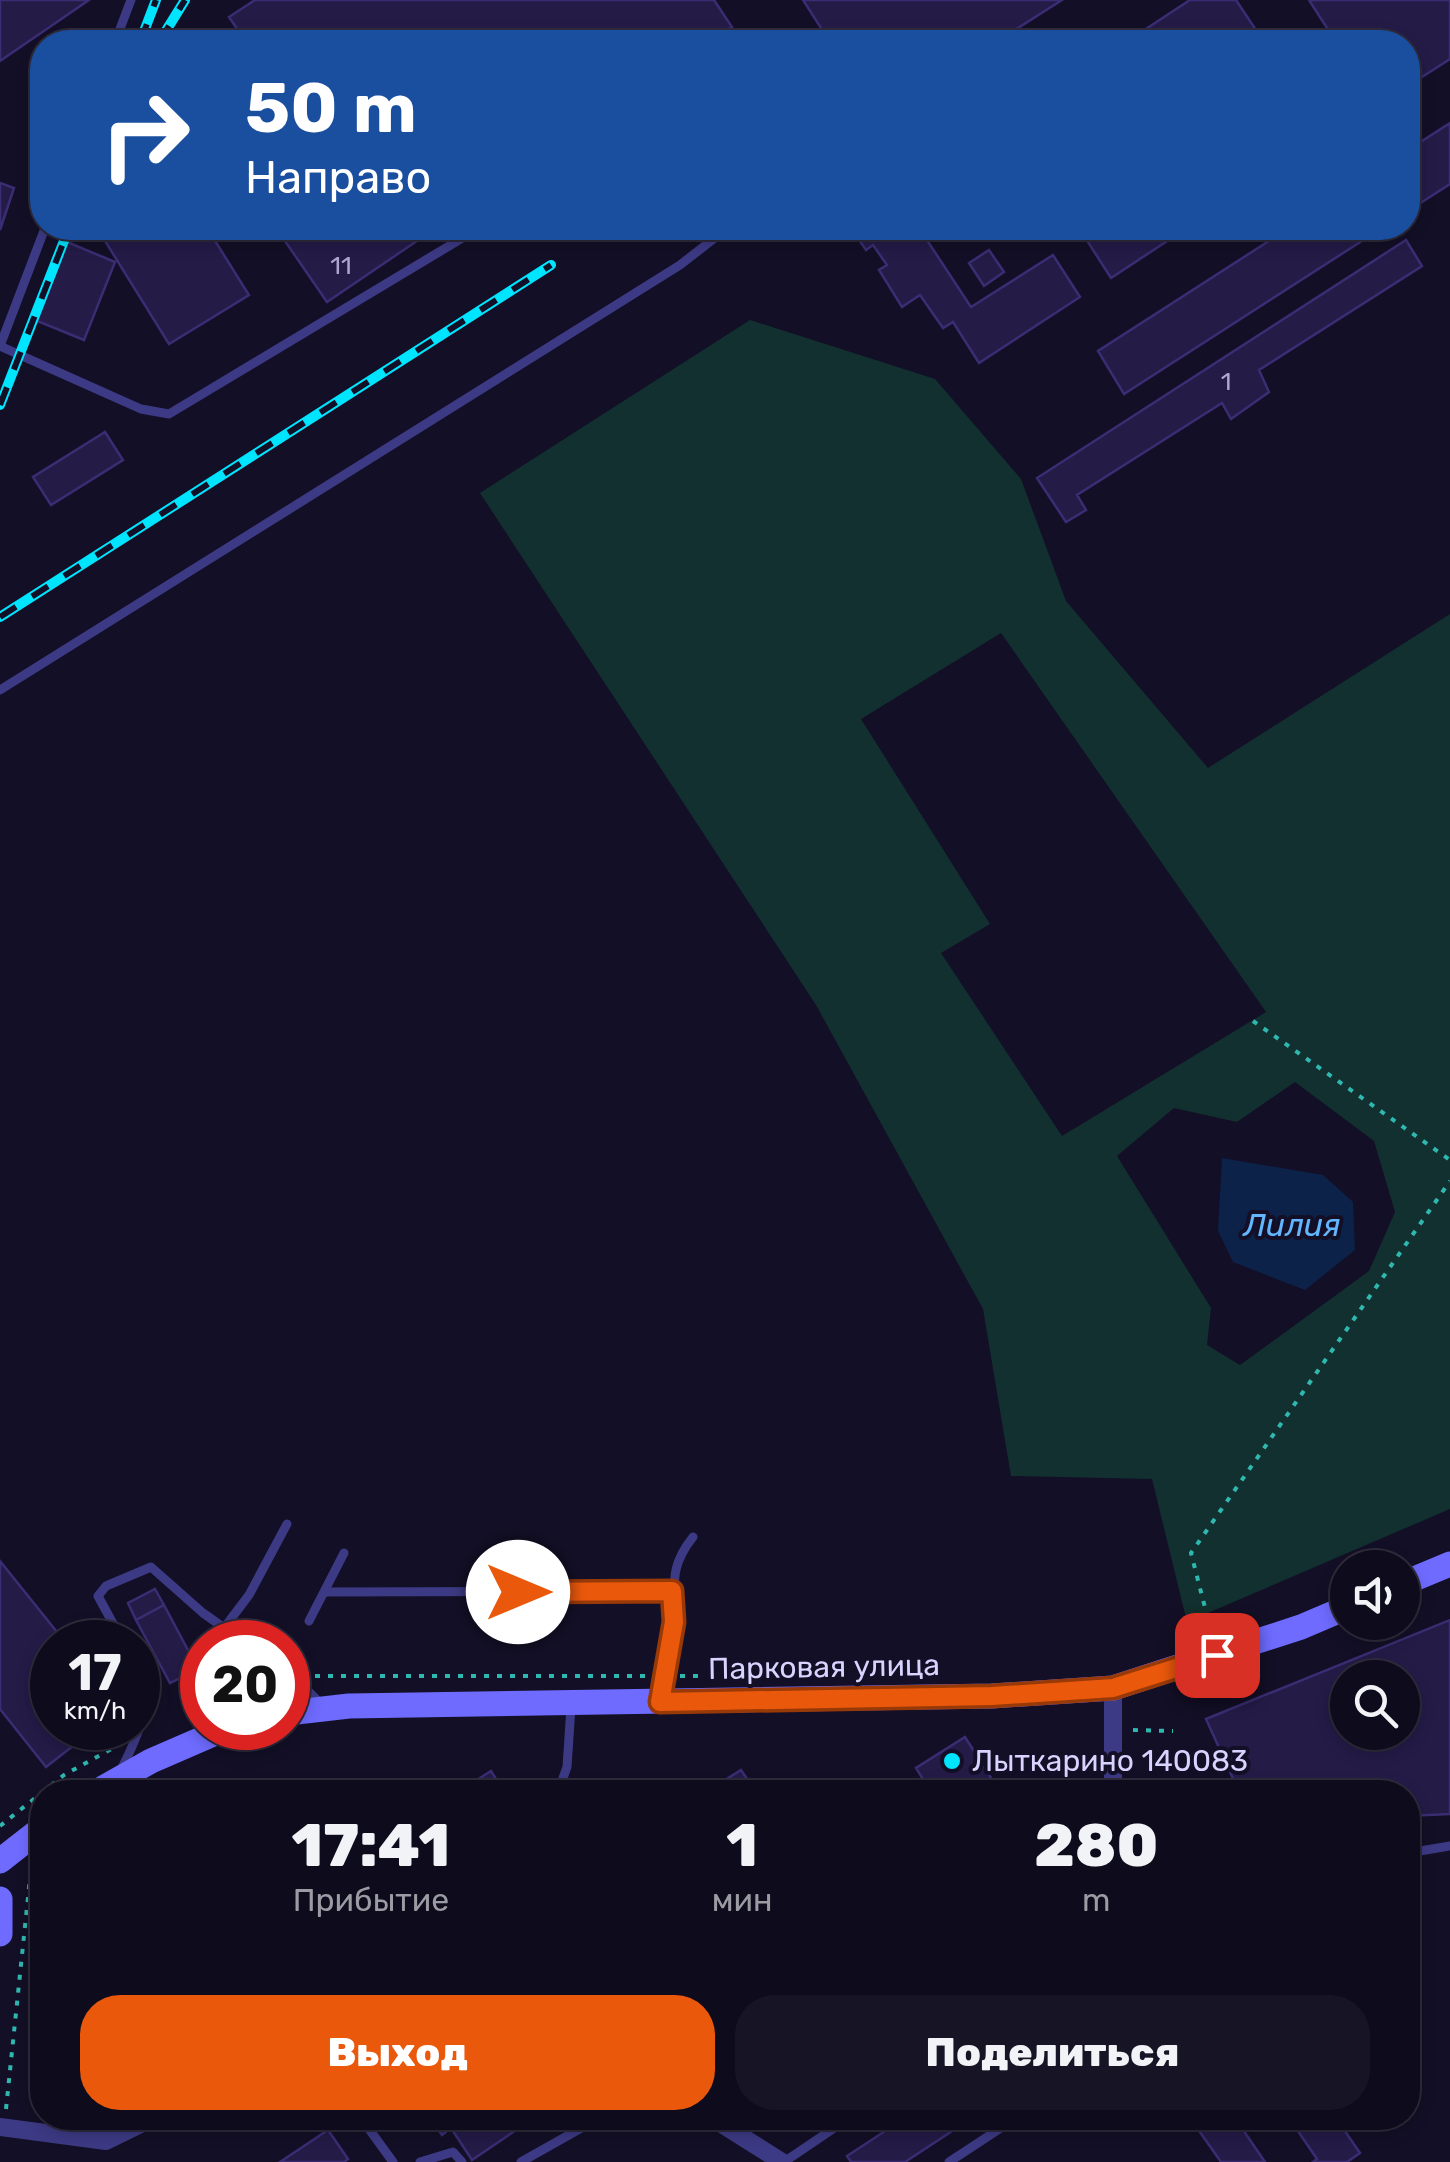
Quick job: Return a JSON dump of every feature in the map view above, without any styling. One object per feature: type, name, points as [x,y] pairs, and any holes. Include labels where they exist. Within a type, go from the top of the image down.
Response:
[{"type":"main road","points":[[1420,1576],[1450,1564]]},
{"type":"main road","name":"Парковая улица","points":[[310,1710],[992,1696],[1113,1688],[1330,1615]]},
{"type":"main road","points":[[119,1780],[181,1750]]},
{"type":"main road","points":[[0,1861],[30,1837]]},
{"type":"main road","points":[[0,1899],[0,1934]]},
{"type":"street","points":[[1113,1688],[1113,1780]]},
{"type":"street","points":[[2,2127],[106,2141],[128,2130]]},
{"type":"street","points":[[731,2130],[783,2162]]},
{"type":"lane","points":[[120,30],[131,0]]},
{"type":"lane","points":[[40,240],[0,346],[142,409],[169,414],[459,240]]},
{"type":"lane","points":[[0,690],[680,265],[711,240]]},
{"type":"lane","points":[[230,1620],[249,1595],[287,1524]]},
{"type":"lane","points":[[660,1702],[674,1622],[672,1591],[679,1554],[693,1537]]},
{"type":"lane","points":[[310,1620],[344,1553]]},
{"type":"lane","points":[[111,1620],[98,1596],[106,1586],[151,1566],[215,1620]]},
{"type":"lane","points":[[324,1592],[672,1591]]},
{"type":"lane","points":[[310,1693],[324,1708]]},
{"type":"lane","points":[[562,1780],[572,1704]]},
{"type":"lane","points":[[110,1780],[128,1750]]},
{"type":"lane","points":[[1420,1852],[1450,1846]]},
{"type":"lane","points":[[370,2130],[393,2162]]},
{"type":"lane","points":[[521,2162],[577,2130]]},
{"type":"lane","points":[[783,2162],[831,2130]]},
{"type":"lane","points":[[949,2162],[998,2130]]},
{"type":"lane","points":[[420,2162],[452,2152],[462,2162]]},
{"type":"path","points":[[1253,1021],[1450,1160]]},
{"type":"path","points":[[1213,1640],[1191,1553],[1450,1181]]},
{"type":"path","points":[[310,1673],[702,1676]]},
{"type":"path","points":[[1113,1731],[1173,1731]]},
{"type":"path","points":[[58,1780],[109,1750]]},
{"type":"path","points":[[0,1826],[30,1802]]},
{"type":"path","points":[[2,2127],[30,1878]]},
{"type":"green space","points":[[750,320],[935,379],[1021,479],[1066,601],[1208,768],[1450,614],[1450,1509],[1355,1550],[1330,1550],[1330,1561],[1187,1622],[1152,1479],[1011,1476],[983,1309],[816,1005],[480,493]],"holes":[[[1001,633],[1266,1012],[1062,1136],[941,953],[990,924],[861,719]],[[1295,1082],[1374,1141],[1395,1212],[1369,1271],[1240,1365],[1207,1345],[1211,1308],[1117,1156],[1174,1108],[1237,1122]]]},
{"type":"water","name":"Лилия","points":[[1222,1158],[1323,1175],[1353,1202],[1355,1250],[1305,1290],[1233,1262],[1218,1231]]},
{"type":"building","points":[[0,0],[89,0],[45,30],[30,30],[30,40],[0,61]]},
{"type":"building","points":[[255,0],[714,0],[732,27],[238,30],[229,17]]},
{"type":"building","points":[[803,0],[1062,0],[1015,30],[822,30]]},
{"type":"building","points":[[1190,0],[1236,0],[1256,30],[1144,30]]},
{"type":"building","points":[[1309,0],[1450,0],[1450,59],[1420,78],[1420,30],[1328,30]]},
{"type":"building","points":[[1450,123],[1450,184],[1420,203],[1420,142]]},
{"type":"building","points":[[0,183],[14,188],[0,230]]},
{"type":"building","points":[[104,240],[215,240],[249,295],[169,344]]},
{"type":"building","points":[[284,240],[418,240],[327,302]]},
{"type":"building","points":[[859,240],[927,240],[971,307],[1053,255],[1080,297],[979,363],[953,322],[943,328],[920,295],[902,307],[879,270],[887,265],[873,245],[866,250]]},
{"type":"building","points":[[1087,240],[1169,240],[1111,278]]},
{"type":"building","points":[[1270,240],[1363,240],[1124,394],[1098,351]]},
{"type":"building","points":[[1406,240],[1422,266],[1259,370],[1269,392],[1231,419],[1222,403],[1077,495],[1086,510],[1066,522],[1037,478]]},
{"type":"building","points":[[67,242],[115,262],[84,340],[35,320]]},
{"type":"building","points":[[989,250],[1004,272],[984,286],[969,263]]},
{"type":"building","points":[[105,432],[123,460],[51,505],[33,477]]},
{"type":"building","points":[[0,1561],[47,1620],[30,1620],[30,1747],[0,1709]]},
{"type":"building","points":[[155,1589],[164,1605],[136,1620],[128,1603]]},
{"type":"building","points":[[164,1605],[180,1635],[180,1678],[170,1683],[160,1664],[160,1620],[136,1620]]},
{"type":"building","points":[[1450,1620],[1450,1814],[1420,1815],[1420,1780],[1234,1780],[1206,1719],[1330,1669],[1330,1750],[1420,1750],[1420,1660],[1351,1660],[1401,1640],[1420,1640],[1420,1632]]},
{"type":"building","points":[[965,1737],[992,1780],[924,1780],[916,1768]]},
{"type":"building","points":[[33,1750],[68,1750],[46,1767]]},
{"type":"building","points":[[741,1770],[748,1780],[725,1780]]},
{"type":"building","points":[[491,1771],[497,1780],[477,1780]]},
{"type":"building","points":[[328,2130],[348,2159],[344,2162],[280,2162]]},
{"type":"building","points":[[452,2130],[516,2130],[472,2160]]},
{"type":"building","points":[[887,2130],[954,2130],[905,2162],[851,2162],[847,2156]]},
{"type":"building","points":[[1198,2130],[1243,2130],[1265,2162],[1221,2162]]},
{"type":"building","points":[[1297,2130],[1344,2130],[1360,2153],[1347,2162],[1313,2162],[1317,2159]]},
{"type":"railway","points":[[145,30],[156,0]]},
{"type":"railway","points":[[166,30],[185,0]]},
{"type":"railway","points":[[0,405],[64,240]]},
{"type":"railway","points":[[0,617],[551,265]]},
{"type":"place","name":"Лыткарино 140083","points":[[952,1761]]},
{"type":"route","points":[[518,1592],[672,1591],[674,1622],[660,1702],[992,1696],[1113,1688],[1217,1655]]}]
